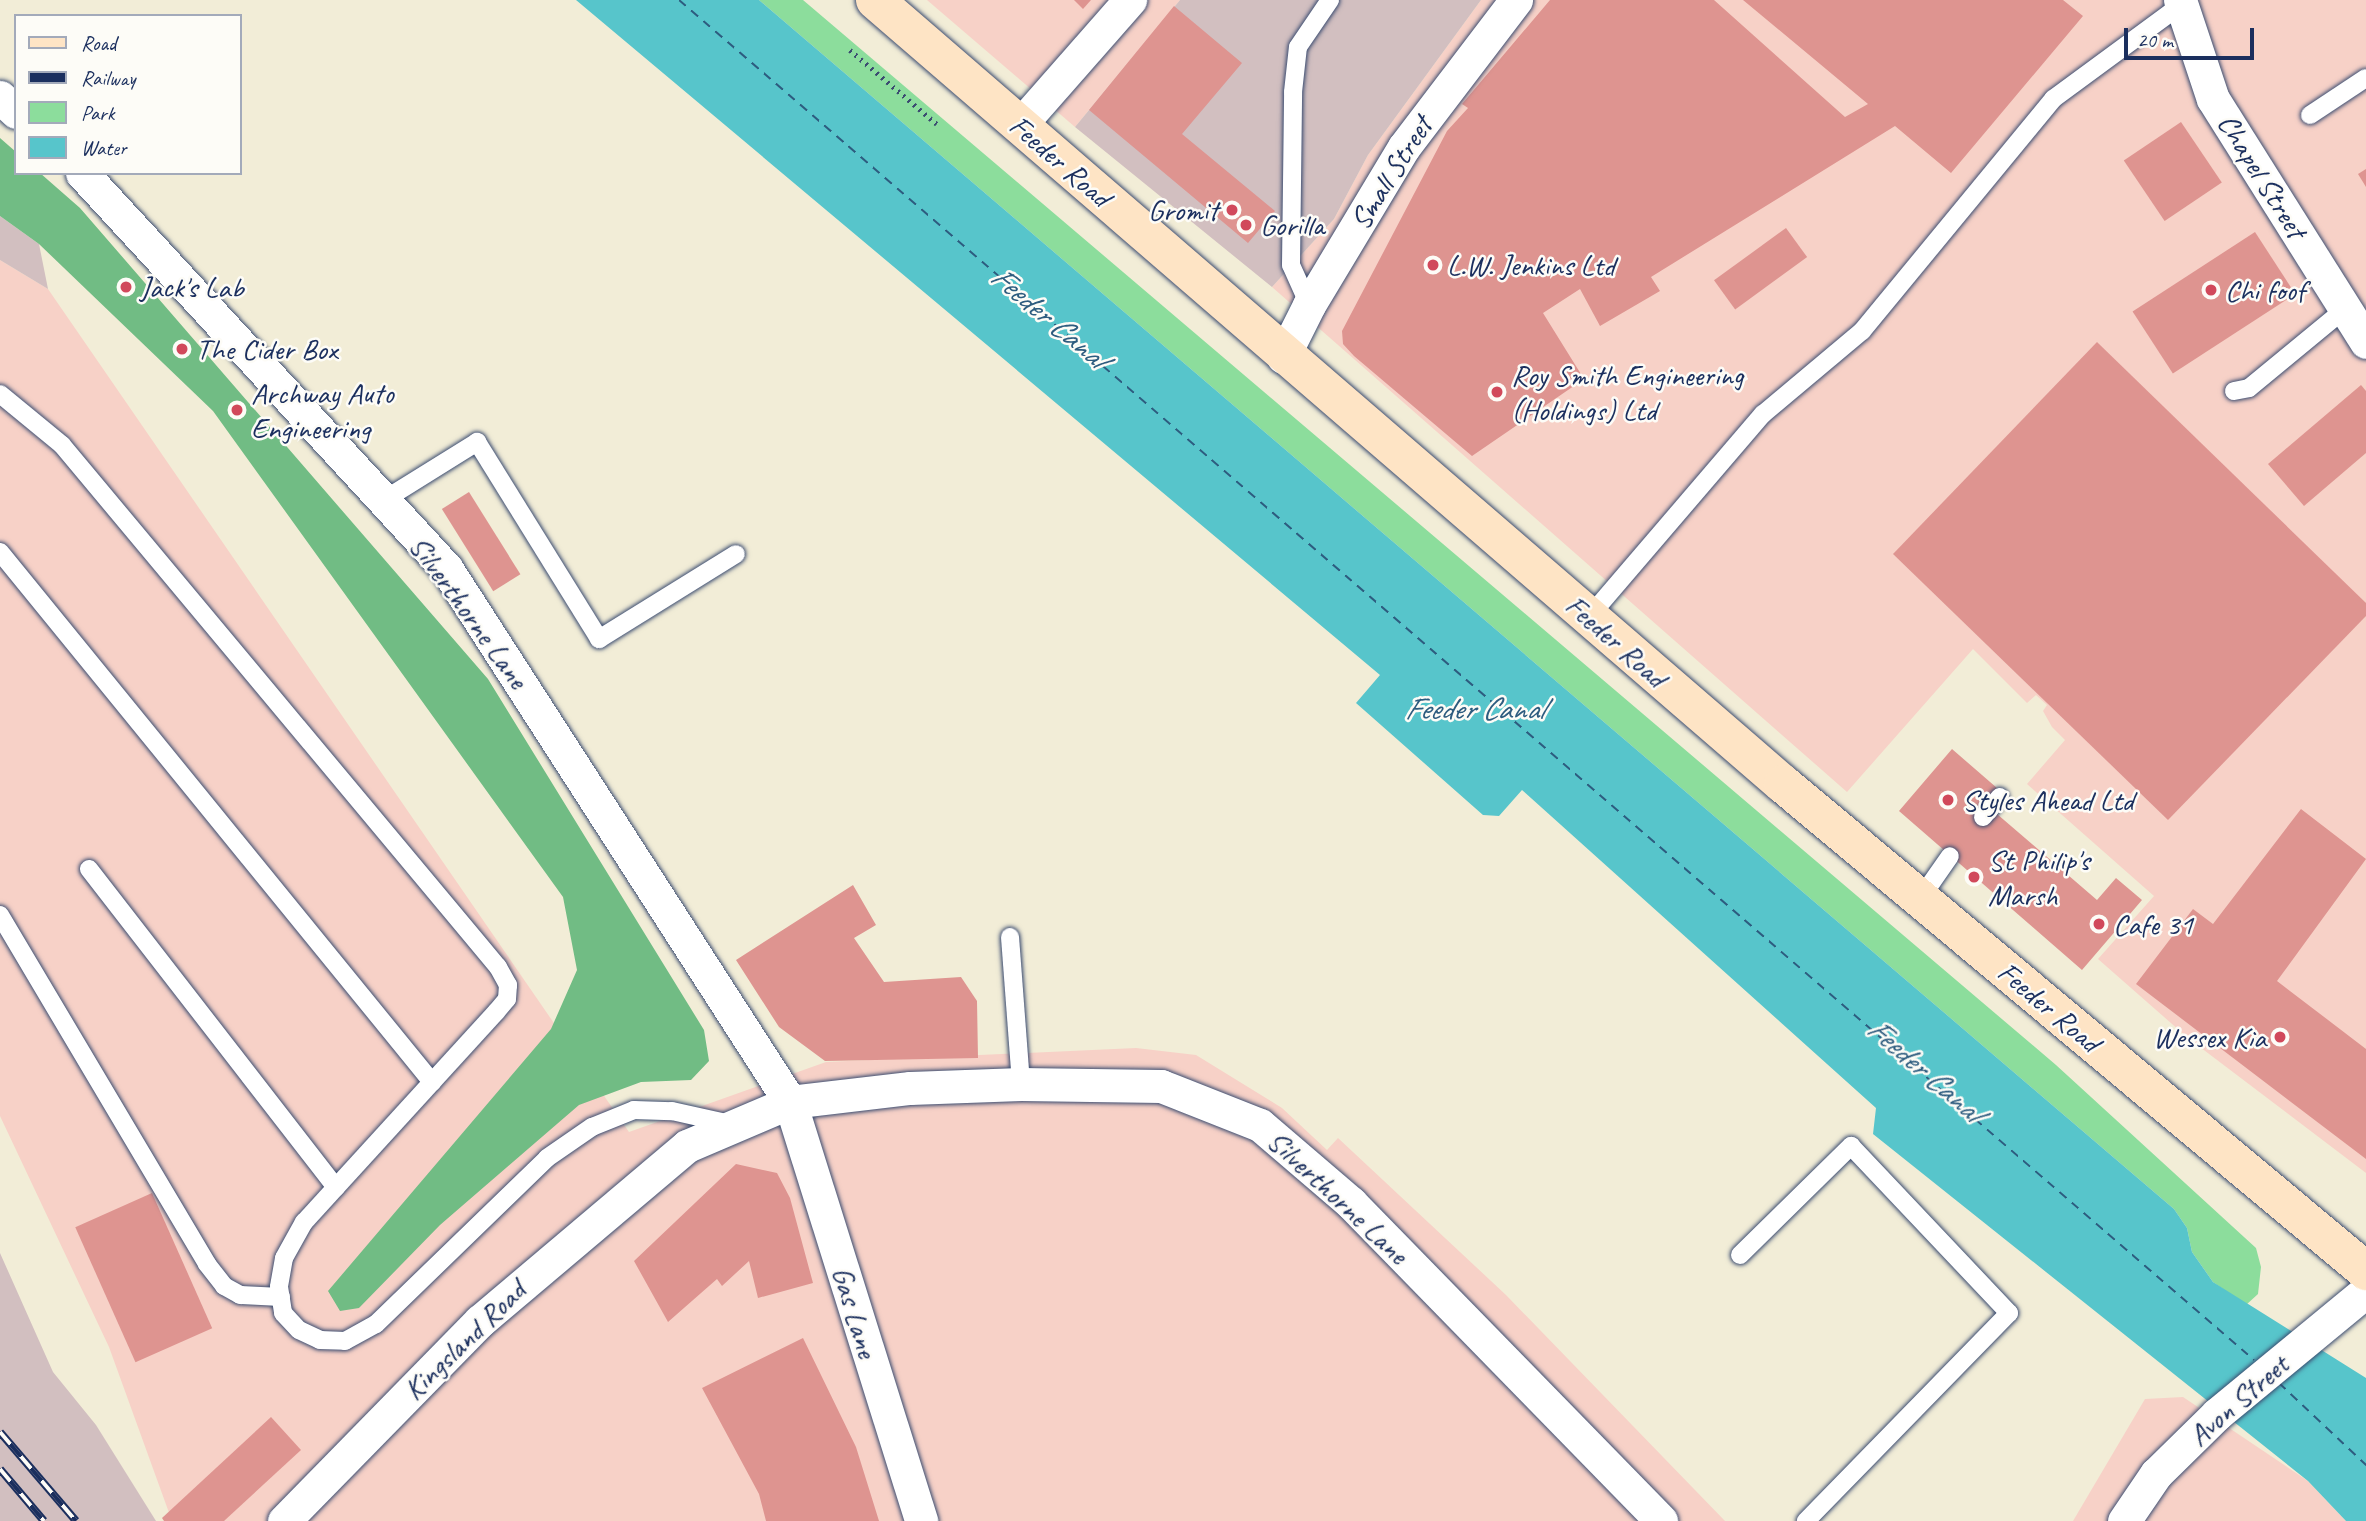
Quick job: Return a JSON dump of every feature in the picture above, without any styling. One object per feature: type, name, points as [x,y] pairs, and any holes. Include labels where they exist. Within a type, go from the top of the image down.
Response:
[{"type":"street","name":"Feeder Road","points":[[875,0],[1283,357],[1588,618],[2366,1271]]},
{"type":"street","points":[[1020,125],[1130,0]]},
{"type":"street","name":"Small Street","points":[[1283,357],[1309,305],[1404,147],[1516,0]]},
{"type":"street","name":"Chapel Street","points":[[2180,2],[2213,99],[2366,342]]},
{"type":"street","points":[[0,97],[14,110]]},
{"type":"street","name":"Silverthorne Lane","points":[[84,175],[446,568],[790,1102]]},
{"type":"street","name":"Silverthorne Lane","points":[[654,1170],[687,1146],[731,1124],[790,1102],[910,1088],[1021,1084],[1161,1086],[1260,1125],[1351,1203],[1661,1521]]},
{"type":"street","name":"Gas Lane","points":[[790,1102],[921,1521]]},
{"type":"street","name":"Kingsland Road","points":[[284,1521],[480,1321],[654,1170]]},
{"type":"street","name":"Avon Street","points":[[2124,1521],[2156,1474],[2217,1414],[2366,1291]]},
{"type":"lane","points":[[1309,305],[1291,265],[1293,92],[1298,47],[1331,0]]},
{"type":"lane","points":[[1588,618],[1763,414],[1862,331],[2053,99],[2180,2]]},
{"type":"lane","points":[[2310,115],[2366,78]]},
{"type":"lane","points":[[2234,391],[2249,388],[2345,309]]},
{"type":"lane","points":[[0,394],[62,445],[498,967],[508,985],[507,999],[304,1222],[284,1258],[281,1297],[284,1313],[299,1330],[320,1340],[345,1341],[376,1324],[547,1158],[592,1126],[634,1110],[672,1111],[731,1124]]},
{"type":"lane","points":[[384,500],[477,442],[599,639],[736,554]]},
{"type":"lane","points":[[0,552],[432,1082]]},
{"type":"lane","points":[[1983,817],[2000,797]]},
{"type":"lane","points":[[1920,899],[1950,856]]},
{"type":"lane","points":[[89,869],[336,1187]]},
{"type":"lane","points":[[0,915],[207,1264],[224,1286],[240,1295],[281,1297]]},
{"type":"lane","points":[[1010,937],[1021,1084]]},
{"type":"lane","points":[[1740,1255],[1851,1146],[2009,1313],[1806,1521]]},
{"type":"path","points":[[850,50],[937,124]]},
{"type":"shaded area","points":[[927,0],[1180,0],[1075,127]]},
{"type":"shaded area","points":[[1180,0],[1481,0],[1368,155],[1334,219],[1272,287],[1075,127]]},
{"type":"shaded area","points":[[1481,0],[2366,0],[2366,1173],[2188,1038],[2098,959],[2154,896],[2027,784],[2065,740],[2052,727],[2043,711],[2047,705],[2036,695],[2027,703],[1973,649],[1847,792],[1272,287],[1334,219],[1368,155]]},
{"type":"shaded area","points":[[0,216],[39,244],[48,289],[0,260]]},
{"type":"shaded area","points":[[0,260],[48,289],[629,1132],[826,1062],[1136,1048],[1196,1055],[1282,1108],[1327,1150],[1338,1138],[1506,1295],[1725,1521],[172,1521],[109,1347],[0,1116]]},
{"type":"shaded area","points":[[0,1253],[53,1372],[96,1425],[156,1521],[0,1521]]},
{"type":"shaded area","points":[[2183,1397],[2308,1481],[2346,1521],[2073,1521],[2145,1399]]},
{"type":"green space","points":[[759,0],[803,0],[2056,1065],[2256,1248],[2261,1267],[2258,1294],[2246,1305],[2213,1282],[2192,1252],[2187,1228],[2174,1209]]},
{"type":"green space","points":[[0,138],[14,150],[14,175],[42,175],[80,208],[488,679],[704,1030],[709,1061],[691,1080],[641,1082],[579,1105],[440,1225],[359,1308],[340,1311],[328,1291],[551,1029],[577,970],[563,897],[213,411],[39,244],[0,216]]},
{"type":"water","name":"Feeder Canal","points":[[576,0],[759,0],[2174,1209],[2187,1228],[2192,1252],[2213,1282],[2366,1378],[2366,1521],[2346,1521],[2308,1481],[1873,1134],[1876,1108],[1522,790],[1499,816],[1483,815],[1356,703],[1380,675]]},
{"type":"building","points":[[1074,0],[1091,0],[1083,9]]},
{"type":"building","points":[[1550,0],[1714,0],[1845,117],[1868,104],[1743,0],[2063,0],[2083,16],[1951,173],[1895,126],[1651,277],[1660,291],[1600,326],[1580,289],[1543,313],[1584,379],[1472,456],[1354,356],[1343,344],[1342,331],[1447,131],[1468,108],[1462,104]]},
{"type":"building","points":[[1174,6],[1242,63],[1182,134],[1275,211],[1248,243],[1089,110]]},
{"type":"building","points":[[2181,122],[2222,183],[2165,221],[2124,161]]},
{"type":"building","points":[[2366,169],[2366,187],[2358,174]]},
{"type":"building","points":[[1786,228],[1807,257],[1735,309],[1714,280]]},
{"type":"building","points":[[2255,232],[2295,294],[2173,374],[2133,312]]},
{"type":"building","points":[[2097,342],[2366,603],[2366,616],[2168,820],[1893,554]]},
{"type":"building","points":[[2361,385],[2366,391],[2366,453],[2304,506],[2268,464]]},
{"type":"building","points":[[469,492],[520,574],[493,591],[442,509]]},
{"type":"building","points":[[1952,749],[1997,788],[1977,812],[1997,814],[2097,900],[2116,878],[2142,900],[2082,970],[1899,811]]},
{"type":"building","points":[[2301,809],[2366,859],[2277,981],[2366,1049],[2366,1159],[2136,984],[2193,909],[2213,924]]},
{"type":"building","points":[[853,885],[876,925],[854,938],[884,982],[961,977],[977,1001],[978,1058],[825,1061],[779,1027],[736,960]]},
{"type":"building","points":[[736,1164],[777,1173],[790,1198],[813,1283],[758,1298],[749,1261],[722,1286],[717,1279],[668,1322],[634,1261]]},
{"type":"building","points":[[152,1193],[212,1328],[135,1362],[75,1227]]},
{"type":"building","points":[[803,1338],[856,1447],[879,1521],[766,1521],[759,1494],[702,1388]]},
{"type":"building","points":[[271,1417],[301,1450],[224,1521],[164,1521],[162,1518]]},
{"type":"ferry route","points":[[679,0],[2254,1360]]},
{"type":"ferry route","points":[[2279,1383],[2366,1465]]},
{"type":"railway","points":[[0,1432],[76,1521]]},
{"type":"railway","points":[[0,1469],[44,1521]]},
{"type":"place","name":"Gromit","points":[[1232,210]]},
{"type":"place","name":"Gorilla","points":[[1246,225]]},
{"type":"place","name":"L.W. Jenkins Ltd","points":[[1433,265]]},
{"type":"place","name":"Jack's Lab","points":[[126,287]]},
{"type":"place","name":"Chi foof","points":[[2211,290]]},
{"type":"place","name":"The Cider Box","points":[[182,349]]},
{"type":"place","name":"Roy Smith Engineering (Holdings) Ltd","points":[[1497,392]]},
{"type":"place","name":"Archway Auto Engineering","points":[[237,410]]},
{"type":"place","name":"Styles Ahead Ltd","points":[[1948,800]]},
{"type":"place","name":"St Philip's Marsh","points":[[1974,877]]},
{"type":"place","name":"Cafe 31","points":[[2099,924]]},
{"type":"place","name":"Wessex Kia","points":[[2280,1037]]}]
